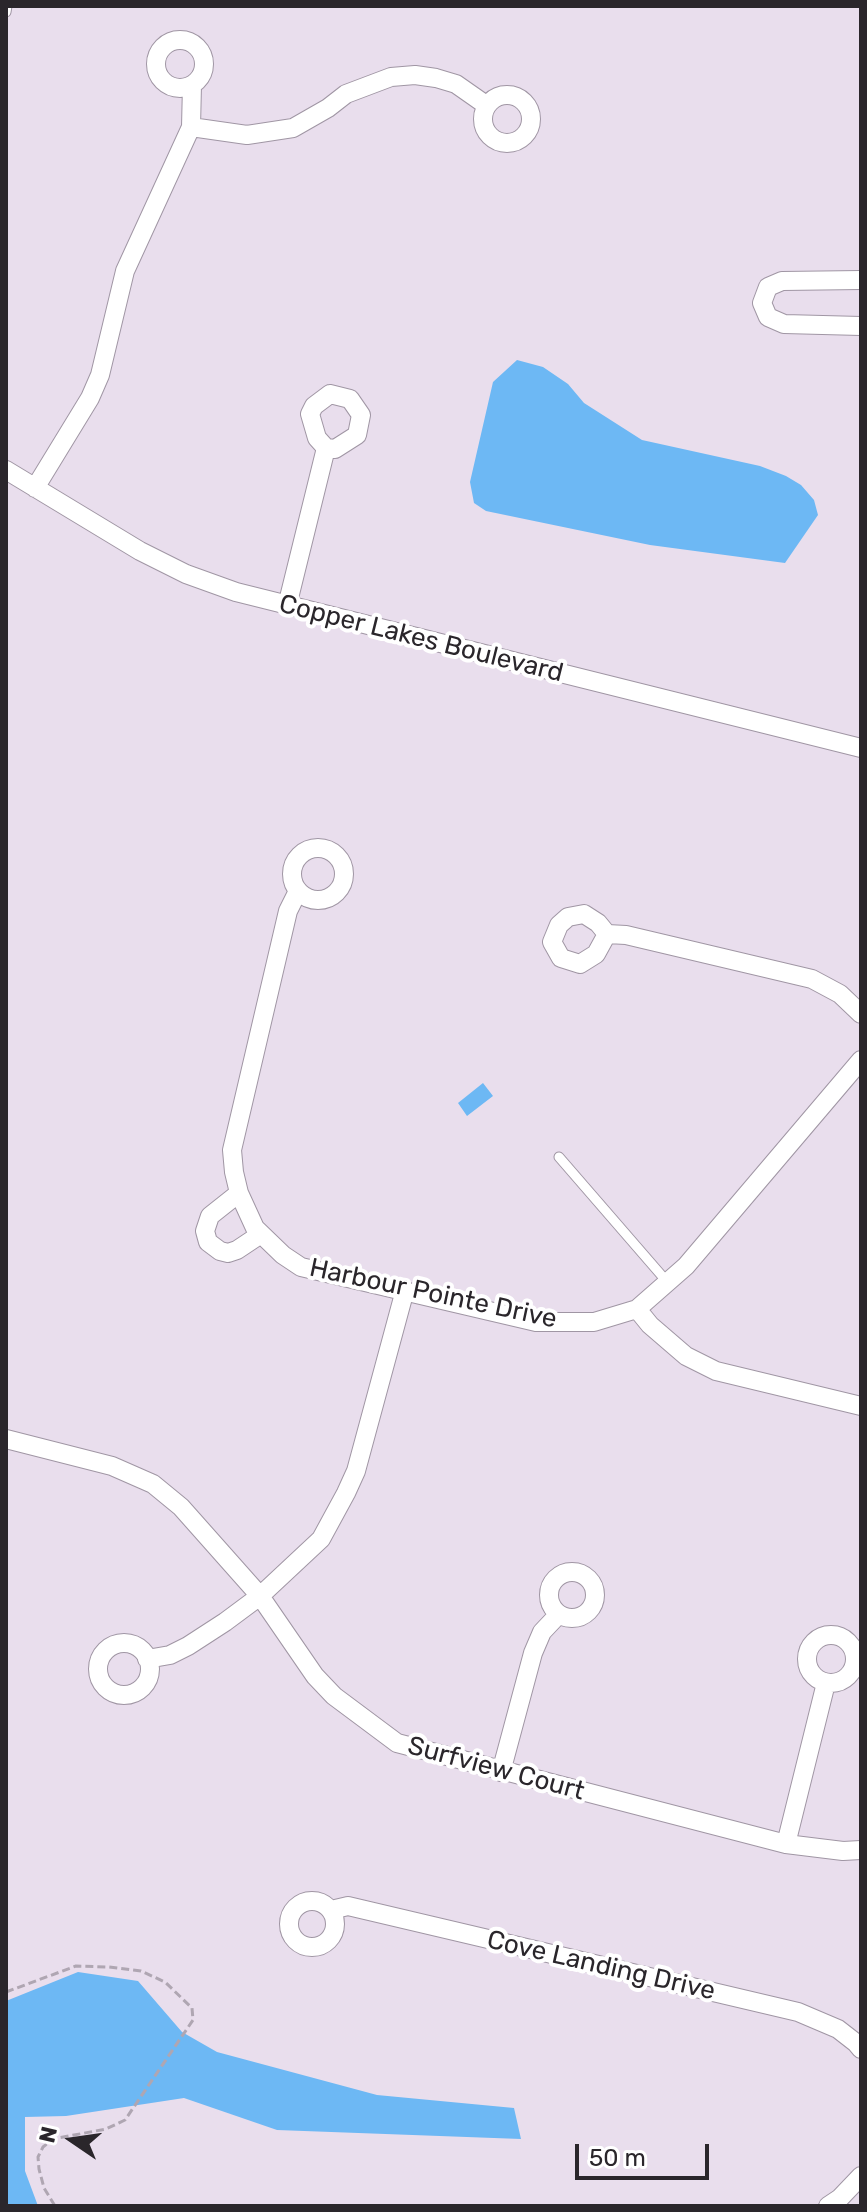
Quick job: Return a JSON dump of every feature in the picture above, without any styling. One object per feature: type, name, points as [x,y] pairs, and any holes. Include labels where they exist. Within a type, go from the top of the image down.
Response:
[{"type":"street","points":[[191,127],[247,135],[293,128],[346,94],[368,84],[391,77],[415,75],[456,84],[486,105]]},
{"type":"street","points":[[35,488],[90,398],[100,375],[125,271],[191,127],[192,85]]},
{"type":"street","points":[[861,280],[782,281],[768,287],[762,303],[768,317],[784,324],[861,326]]},
{"type":"street","points":[[287,606],[326,448]]},
{"type":"street","name":"Copper Lakes Boulevard","points":[[6,470],[140,551],[186,574],[287,606],[861,748]]},
{"type":"street","name":"Harbour Pointe Drive","points":[[298,891],[288,911],[232,1150],[234,1172],[246,1212],[261,1234],[301,1267],[536,1322],[594,1322],[637,1309],[669,1284],[861,1060]]},
{"type":"street","points":[[607,934],[626,935],[812,979],[840,994],[861,1014]]},
{"type":"street","points":[[239,1193],[210,1216],[205,1231],[208,1242],[228,1253],[261,1234]]},
{"type":"street","points":[[147,1659],[170,1655],[188,1646],[260,1596],[321,1539],[346,1493],[364,1443],[405,1290]]},
{"type":"street","points":[[637,1309],[650,1325],[686,1356],[716,1371],[861,1406]]},
{"type":"street","name":"Surfview Court","points":[[6,1439],[112,1466],[153,1484],[181,1507],[260,1596],[315,1676],[334,1696],[397,1743],[786,1844],[843,1851],[861,1850]]},
{"type":"street","points":[[501,1772],[525,1674],[542,1632],[559,1614]]},
{"type":"street","points":[[786,1844],[826,1683]]},
{"type":"street","name":"Cove Landing Drive","points":[[331,1910],[348,1906],[798,2012],[838,2029],[861,2049]]},
{"type":"street","points":[[828,2206],[861,2176]]},
{"type":"lane","points":[[6,12],[7,6]]},
{"type":"lane","points":[[559,1157],[669,1284]]},
{"type":"path","points":[[6,1992],[76,1966],[141,1971],[165,1982],[192,2008],[193,2020],[125,2120],[106,2129],[53,2139],[43,2147],[38,2157],[39,2169],[44,2188],[55,2206]]},
{"type":"water","points":[[517,360],[543,367],[568,384],[584,403],[642,440],[760,466],[786,476],[801,485],[814,500],[818,515],[785,563],[650,545],[486,511],[474,503],[470,482],[493,382]]},
{"type":"water","points":[[483,1083],[493,1096],[467,1116],[458,1103]]},
{"type":"water","points":[[78,1972],[138,1981],[182,2032],[217,2052],[377,2095],[514,2108],[521,2139],[277,2130],[184,2098],[66,2116],[25,2117],[25,2171],[38,2206],[6,2206],[6,2001]]}]
